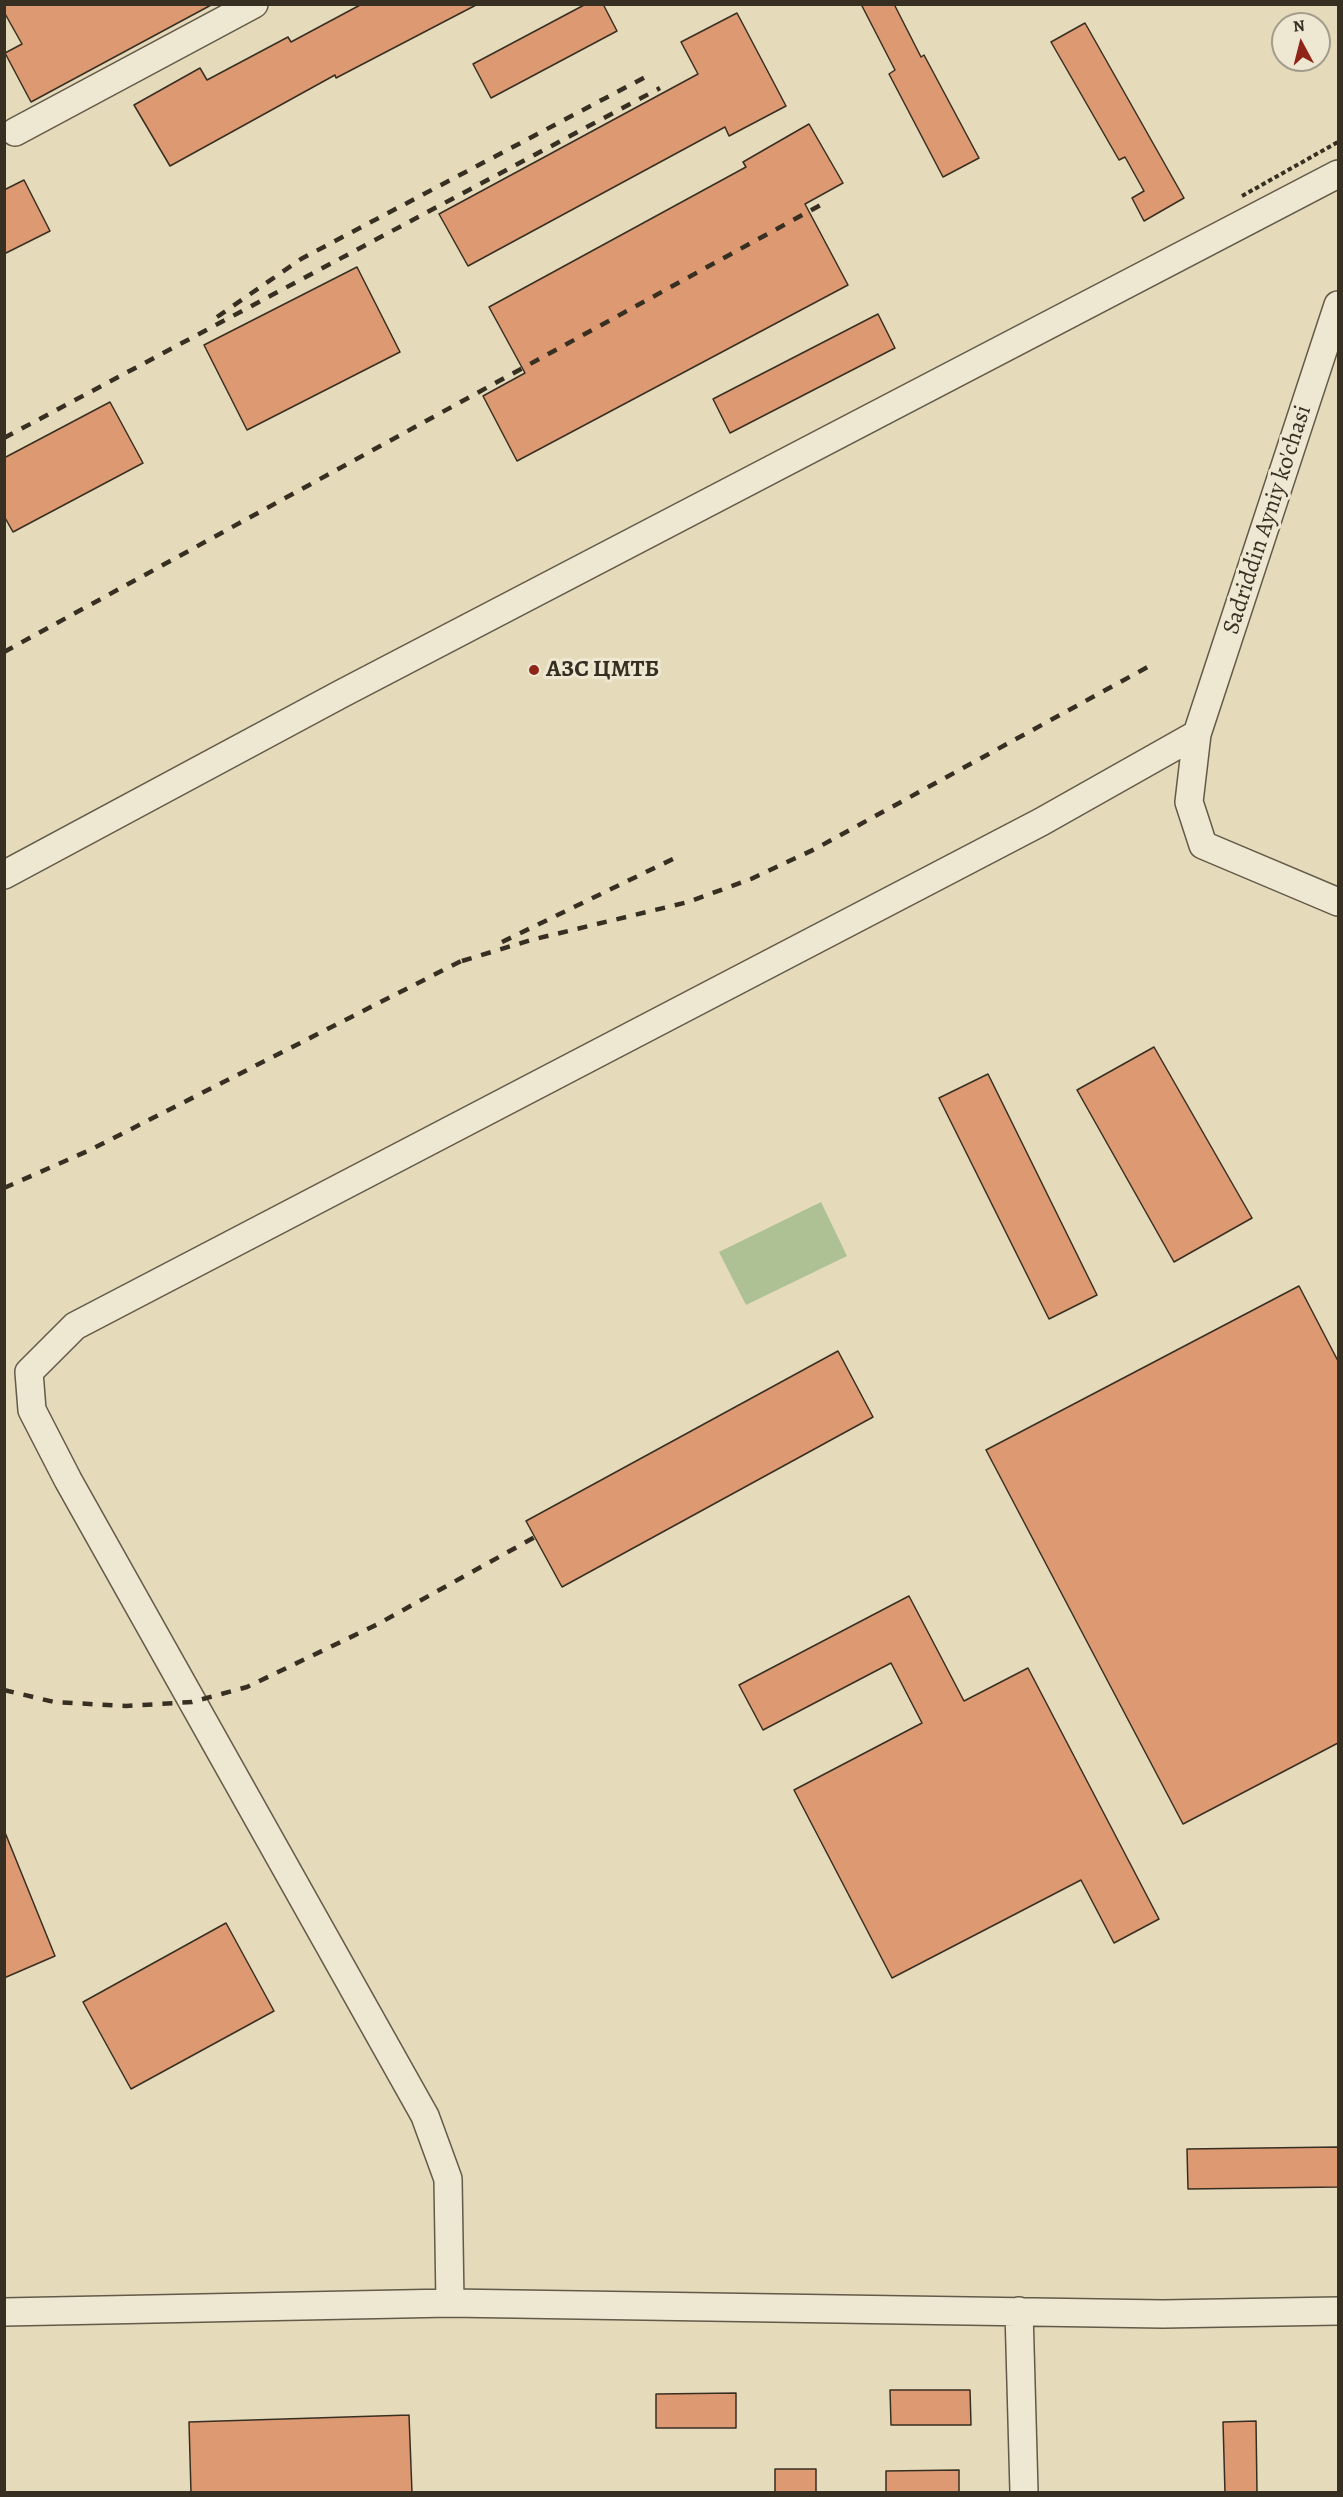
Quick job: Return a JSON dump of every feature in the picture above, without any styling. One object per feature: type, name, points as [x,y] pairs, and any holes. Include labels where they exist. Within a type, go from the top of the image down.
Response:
[{"type":"street","points":[[8,128],[254,4]]},
{"type":"street","points":[[4,875],[341,694],[1338,174]]},
{"type":"street","name":"Sadriddin Ayniy ko'chasi","points":[[1338,305],[1197,734],[1189,802],[1203,845],[1338,902]]},
{"type":"street","points":[[450,2303],[448,2179],[425,2116],[68,1480],[32,1410],[29,1372],[75,1326],[1030,827],[1197,734]]},
{"type":"street","points":[[4,2312],[450,2303],[1163,2314],[1338,2311]]},
{"type":"street","points":[[1019,2311],[1024,2493]]},
{"type":"green space","points":[[821,1202],[847,1256],[746,1305],[719,1252]]},
{"type":"building","points":[[4,4],[213,4],[31,102],[5,53],[22,44],[4,12]]},
{"type":"building","points":[[362,4],[478,4],[336,78],[335,75],[170,166],[134,105],[200,68],[207,80],[288,37],[291,42]]},
{"type":"building","points":[[586,4],[603,4],[617,31],[491,98],[473,64]]},
{"type":"building","points":[[861,4],[894,4],[921,57],[924,55],[979,158],[943,177],[889,74],[895,70]]},
{"type":"building","points":[[737,13],[786,106],[729,136],[725,127],[468,266],[439,214],[698,74],[681,42]]},
{"type":"building","points":[[1085,23],[1184,198],[1144,221],[1132,198],[1144,191],[1125,157],[1119,160],[1051,42]]},
{"type":"building","points":[[809,124],[843,183],[805,204],[848,285],[517,461],[483,396],[525,373],[489,307],[746,167],[743,162]]},
{"type":"building","points":[[24,180],[50,231],[4,254],[4,190]]},
{"type":"building","points":[[357,267],[400,352],[247,430],[204,345]]},
{"type":"building","points":[[878,314],[895,348],[730,433],[713,399]]},
{"type":"building","points":[[110,402],[143,463],[13,532],[4,516],[4,458]]},
{"type":"building","points":[[1154,1047],[1252,1218],[1174,1262],[1077,1090]]},
{"type":"building","points":[[988,1074],[1097,1295],[1049,1319],[939,1098]]},
{"type":"building","points":[[1299,1286],[1338,1361],[1338,1743],[1183,1824],[986,1450]]},
{"type":"building","points":[[838,1351],[873,1417],[562,1587],[526,1521]]},
{"type":"building","points":[[909,1596],[964,1701],[1028,1668],[1159,1919],[1114,1943],[1081,1880],[892,1978],[794,1790],[922,1723],[891,1663],[763,1730],[739,1685]]},
{"type":"building","points":[[4,1830],[55,1956],[4,1978]]},
{"type":"building","points":[[226,1923],[274,2011],[131,2089],[83,2002]]},
{"type":"building","points":[[1338,2147],[1338,2187],[1188,2189],[1187,2149]]},
{"type":"building","points":[[890,2390],[970,2390],[971,2425],[891,2425]]},
{"type":"building","points":[[736,2393],[736,2428],[656,2428],[656,2394]]},
{"type":"building","points":[[409,2415],[412,2493],[191,2493],[189,2422]]},
{"type":"building","points":[[1256,2421],[1257,2493],[1225,2493],[1223,2422]]},
{"type":"building","points":[[775,2469],[816,2469],[816,2493],[775,2493]]},
{"type":"building","points":[[959,2470],[959,2493],[886,2493],[886,2471]]},
{"type":"railway","points":[[217,317],[301,259],[651,74]]},
{"type":"railway","points":[[4,438],[660,88]]},
{"type":"railway","points":[[4,652],[826,202]]},
{"type":"railway","points":[[462,961],[531,940],[688,902],[751,879],[815,849],[1155,663]]},
{"type":"railway","points":[[502,942],[677,857]]},
{"type":"railway","points":[[4,1188],[90,1150],[469,957]]},
{"type":"railway","points":[[4,1690],[54,1702],[126,1706],[192,1702],[247,1687],[378,1624],[535,1537]]},
{"type":"place","name":"АЗС ЦМТБ","points":[[534,670]]}]
